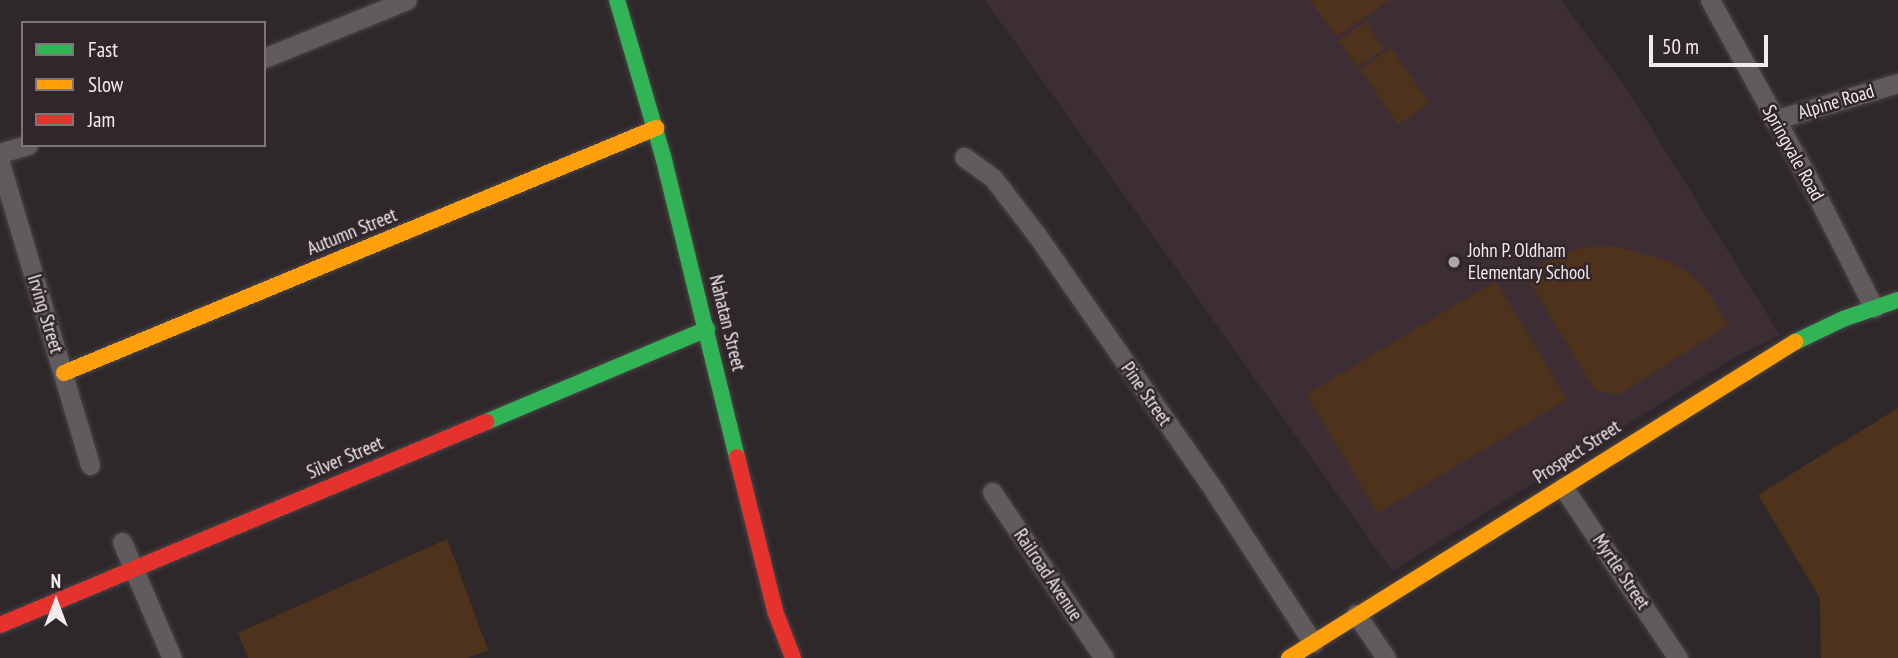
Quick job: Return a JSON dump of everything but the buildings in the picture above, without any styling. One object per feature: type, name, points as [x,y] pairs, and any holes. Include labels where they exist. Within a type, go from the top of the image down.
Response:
[{"type":"street","points":[[266,57],[407,0]]},
{"type":"street","name":"Nahatan Street","points":[[617,0],[656,128],[775,611],[790,657]]},
{"type":"street","name":"Springvale Road","points":[[1710,0],[1811,184],[1874,308]]},
{"type":"street","name":"Alpine Road","points":[[1774,120],[1898,83]]},
{"type":"street","name":"Autumn Street","points":[[64,373],[566,168],[656,128]]},
{"type":"street","points":[[0,153],[21,147]]},
{"type":"street","name":"Pine Street","points":[[964,157],[993,178],[1036,234],[1215,492],[1313,643]]},
{"type":"street","name":"Irving Street","points":[[0,163],[90,466]]},
{"type":"street","name":"Prospect Street","points":[[1289,658],[1786,347],[1898,300]]},
{"type":"street","name":"Silver Street","points":[[0,625],[706,329]]},
{"type":"street","name":"Myrtle Street","points":[[1563,487],[1678,658]]},
{"type":"street","name":"Railroad Avenue","points":[[992,492],[1104,658]]},
{"type":"street","points":[[122,542],[172,658]]},
{"type":"street","points":[[1356,614],[1387,658]]},
{"type":"shaded area","name":"John P. Oldham Elementary School","points":[[985,0],[1561,0],[1625,86],[1780,335],[1733,358],[1392,571]]},
{"type":"shaded area","points":[[1310,0],[1390,0],[1336,37]]},
{"type":"shaded area","points":[[1365,22],[1384,49],[1358,67],[1339,40]]},
{"type":"shaded area","points":[[1391,48],[1429,103],[1398,125],[1360,70]]},
{"type":"shaded area","points":[[1614,246],[1670,261],[1691,275],[1709,293],[1728,325],[1619,395],[1595,390],[1524,273],[1557,255],[1586,247]]},
{"type":"shaded area","points":[[1496,281],[1567,399],[1378,513],[1307,395]]},
{"type":"shaded area","points":[[1898,408],[1898,658],[1821,658],[1820,598],[1758,495]]},
{"type":"shaded area","points":[[447,539],[488,650],[468,658],[248,658],[238,633]]},
{"type":"traffic: fast","points":[[617,0],[663,156],[737,457]]},
{"type":"traffic: fast","points":[[1795,342],[1843,319],[1898,300]]},
{"type":"traffic: fast","points":[[486,422],[707,329]]},
{"type":"traffic: slow","points":[[64,373],[656,128]]},
{"type":"traffic: slow","points":[[1289,658],[1795,342]]},
{"type":"traffic: jam","points":[[0,625],[486,422]]},
{"type":"traffic: jam","points":[[737,457],[775,611],[793,658]]},
{"type":"place","name":"John P. Oldham Elementary School","points":[[1454,262]]}]
